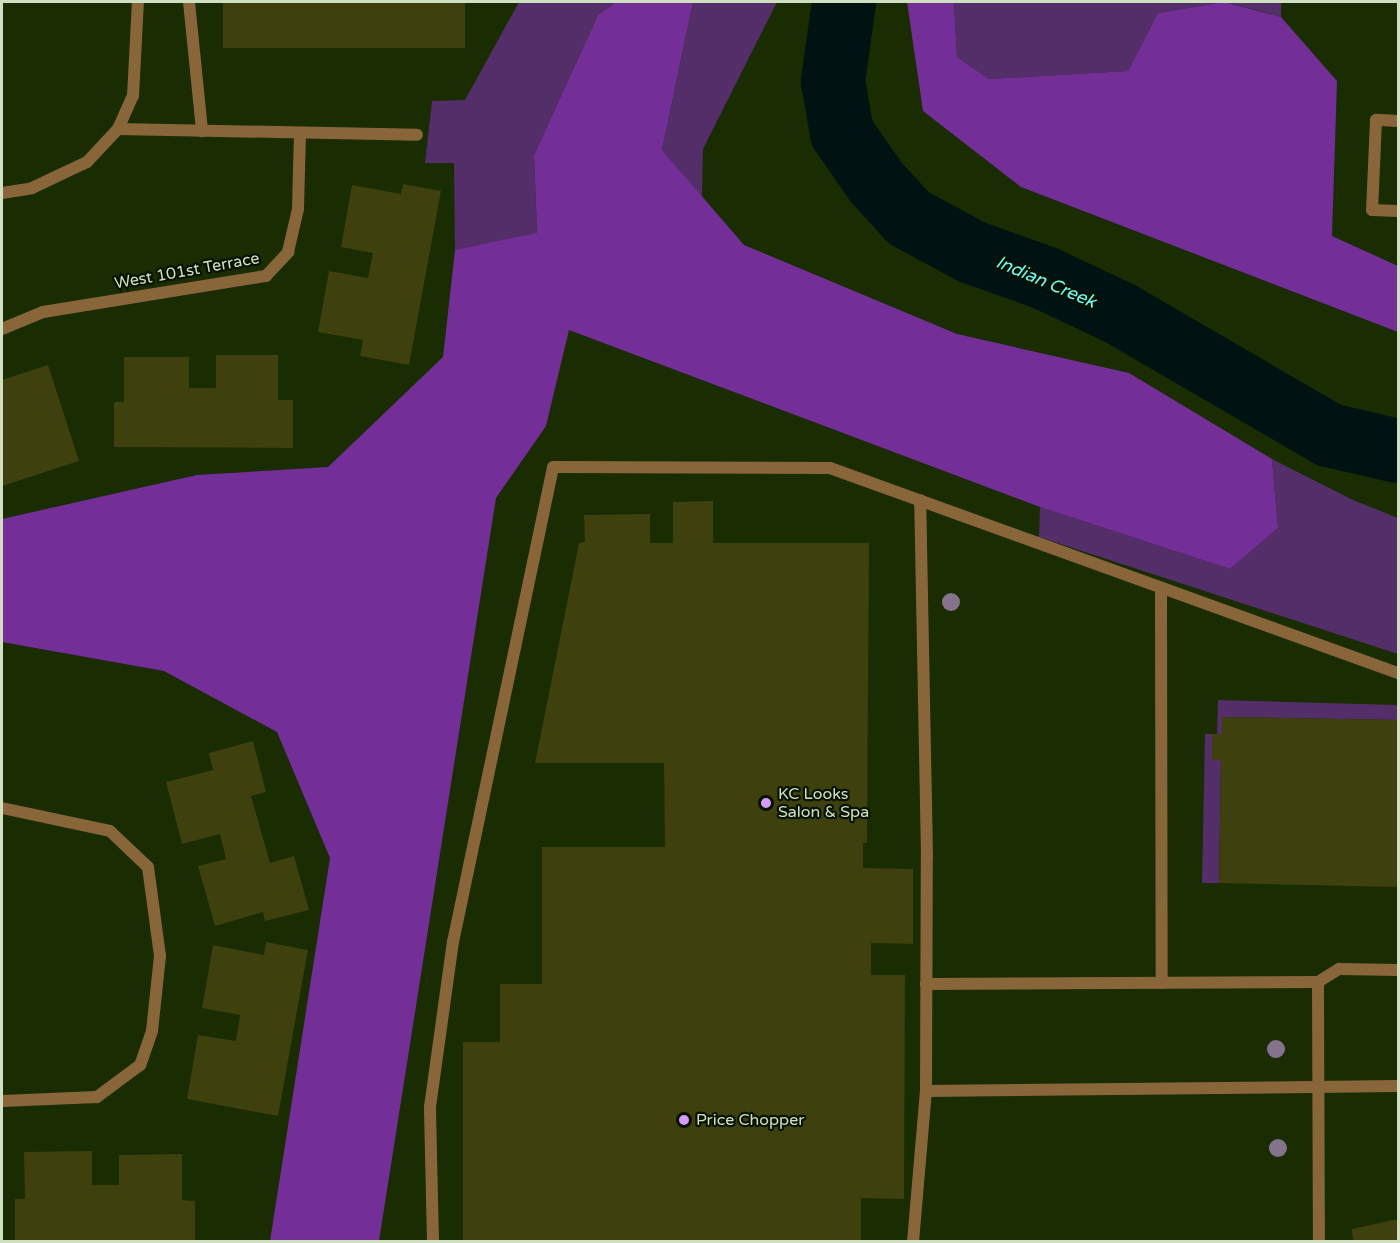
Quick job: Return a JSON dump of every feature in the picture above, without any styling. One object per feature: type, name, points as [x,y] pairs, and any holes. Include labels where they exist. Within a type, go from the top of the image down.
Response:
[{"type":"street","points":[[2,193],[32,188],[87,162],[118,129],[133,96],[138,2]]},
{"type":"street","points":[[189,2],[202,131]]},
{"type":"street","points":[[1398,121],[1376,120],[1372,210],[1398,212]]},
{"type":"street","points":[[118,129],[417,135]]},
{"type":"street","name":"West 101st Terrace","points":[[2,328],[43,312],[266,276],[288,252],[296,220],[300,133]]},
{"type":"street","points":[[433,1242],[430,1107],[453,942],[553,467],[830,468],[1398,673]]},
{"type":"street","points":[[913,1242],[926,1091],[920,501]]},
{"type":"street","points":[[1161,588],[1162,983]]},
{"type":"street","points":[[2,808],[110,831],[148,867],[160,956],[152,1031],[140,1065],[97,1097],[2,1101]]},
{"type":"street","points":[[926,984],[1318,982],[1339,969],[1398,970]]},
{"type":"street","points":[[1318,982],[1319,1242]]},
{"type":"street","points":[[926,1091],[1398,1086]]},
{"type":"shaded area","points":[[519,2],[616,2],[598,15],[534,155],[537,234],[455,250],[454,163],[425,163],[432,101],[465,100]]},
{"type":"shaded area","points":[[616,2],[693,2],[662,150],[744,245],[957,334],[1129,373],[1272,459],[1278,528],[1230,569],[1040,507],[569,330],[546,426],[496,498],[379,1241],[270,1241],[330,858],[277,732],[164,671],[2,642],[2,519],[197,475],[328,467],[443,357],[455,250],[537,233],[534,155],[598,15]]},
{"type":"shaded area","points":[[693,2],[777,2],[703,149],[702,197],[662,150]]},
{"type":"shaded area","points":[[907,2],[954,2],[957,57],[989,79],[1128,71],[1158,13],[1224,2],[1281,17],[1337,81],[1332,236],[1398,266],[1398,332],[1021,187],[923,111]]},
{"type":"shaded area","points":[[954,2],[1224,2],[1158,13],[1128,71],[989,79],[957,57]]},
{"type":"shaded area","points":[[1225,2],[1281,2],[1281,17]]},
{"type":"shaded area","points":[[1272,459],[1353,500],[1398,518],[1398,654],[1039,537],[1040,507],[1230,569],[1278,528]]},
{"type":"shaded area","points":[[1218,700],[1398,705],[1398,720],[1222,717],[1222,734],[1217,734]]},
{"type":"shaded area","points":[[1205,734],[1212,734],[1212,760],[1221,760],[1219,883],[1202,883]]},
{"type":"building","points":[[223,2],[465,2],[465,48],[223,48]]},
{"type":"building","points":[[403,184],[441,191],[409,365],[360,356],[363,340],[318,332],[329,271],[368,278],[373,253],[341,247],[352,185],[401,194]]},
{"type":"building","points":[[216,355],[278,355],[278,400],[293,400],[293,448],[114,447],[114,402],[124,402],[124,357],[189,357],[189,388],[216,388]]},
{"type":"building","points":[[48,365],[79,461],[2,486],[2,380]]},
{"type":"building","name":"Price Chopper","points":[[713,501],[713,543],[869,543],[867,843],[863,843],[863,868],[913,869],[913,944],[871,943],[871,975],[905,975],[904,1199],[861,1198],[861,1242],[463,1242],[463,1042],[500,1042],[500,984],[542,984],[542,847],[665,847],[664,763],[535,763],[579,543],[585,542],[584,515],[650,514],[650,543],[673,543],[673,502]]},
{"type":"building","points":[[1222,717],[1398,720],[1398,887],[1219,883],[1221,760],[1212,760],[1212,734],[1222,734]]},
{"type":"building","points":[[253,741],[266,792],[251,796],[270,863],[294,856],[309,910],[265,921],[263,912],[215,926],[198,866],[226,859],[220,834],[182,844],[166,782],[213,770],[209,753]]},
{"type":"building","points":[[266,942],[308,950],[278,1116],[187,1099],[198,1035],[236,1041],[240,1015],[202,1008],[213,945],[264,955]]},
{"type":"building","points":[[92,1151],[92,1185],[119,1185],[119,1155],[182,1154],[182,1200],[195,1201],[195,1242],[15,1242],[15,1199],[25,1199],[24,1152]]},
{"type":"building","points":[[1398,1220],[1398,1242],[1353,1242],[1352,1229]]},
{"type":"waterway","name":"Indian Creek","points":[[844,2],[833,81],[842,133],[876,182],[909,218],[972,252],[1045,278],[1121,314],[1329,435],[1398,451]]},
{"type":"place","name":"KC Looks Salon & Spa","points":[[766,803]]},
{"type":"place","name":"Price Chopper","points":[[684,1120]]}]
